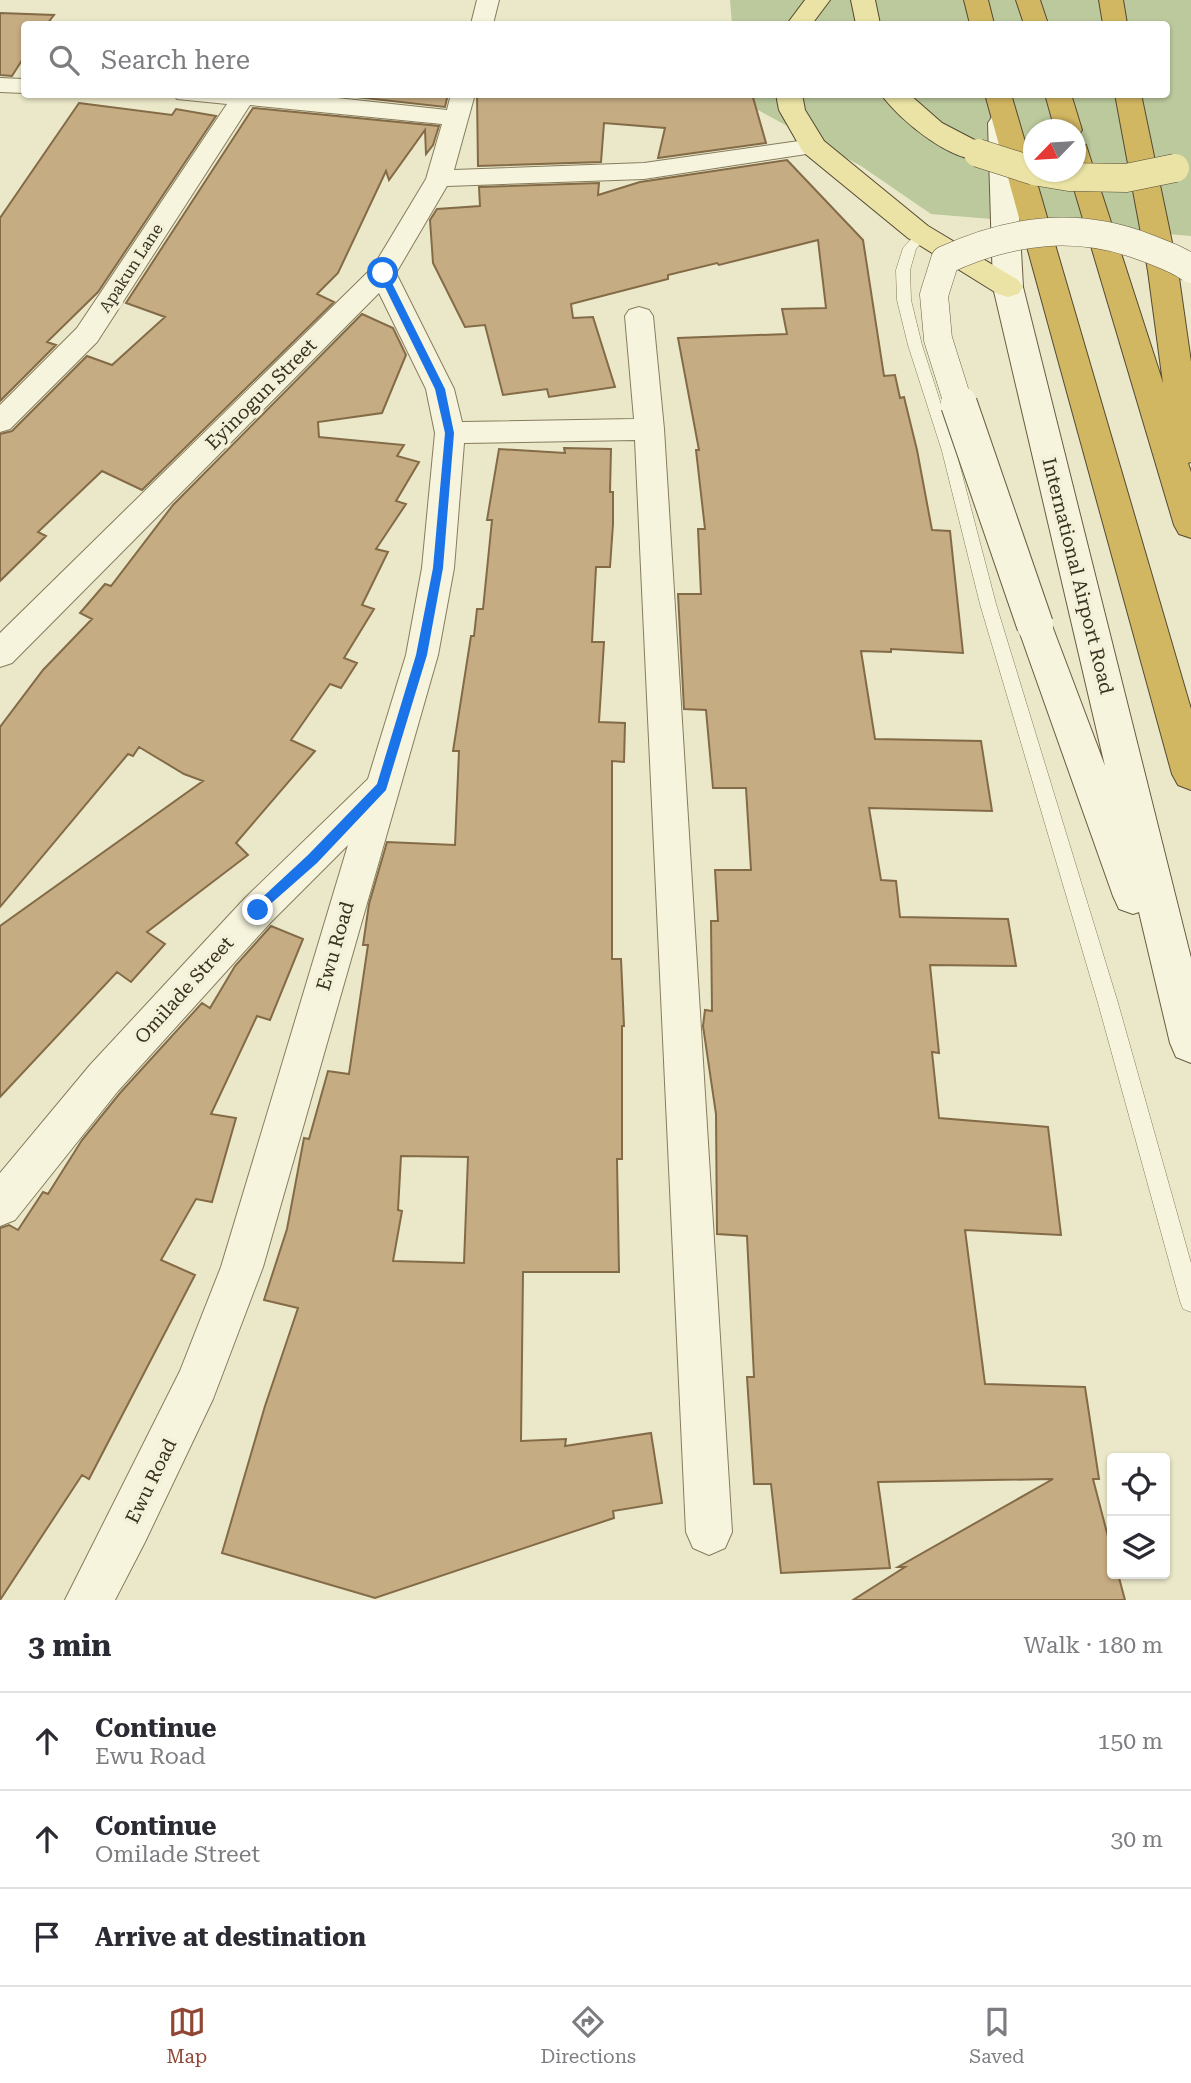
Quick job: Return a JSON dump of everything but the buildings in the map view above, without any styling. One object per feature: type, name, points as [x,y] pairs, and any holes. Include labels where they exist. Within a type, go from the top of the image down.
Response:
[{"type":"highway","points":[[976,0],[981,21]]},
{"type":"highway","points":[[1028,0],[1035,21]]},
{"type":"highway","points":[[1111,0],[1114,21]]},
{"type":"highway","points":[[1059,98],[1066,119]]},
{"type":"highway","points":[[1129,98],[1177,270],[1191,351]]},
{"type":"highway","name":"International Airport Road","points":[[999,99],[1191,774]]},
{"type":"highway","points":[[1086,182],[1191,525]]},
{"type":"highway","points":[[1177,270],[1191,474]]},
{"type":"main road","points":[[801,21],[818,0]]},
{"type":"main road","points":[[863,0],[867,21]]},
{"type":"main road","points":[[790,98],[792,110],[813,146],[918,232],[1007,287]]},
{"type":"main road","points":[[897,98],[908,111],[938,135],[978,153],[1023,167]]},
{"type":"main road","name":"International Airport Road","points":[[999,99],[1007,287],[1191,1043]]},
{"type":"main road","points":[[1086,177],[1126,178],[1183,165]]},
{"type":"main road","points":[[1177,270],[1129,239],[1074,229],[1010,234],[974,245],[945,260],[934,295],[938,339],[974,453],[1191,1055]]},
{"type":"street","points":[[483,21],[488,0]]},
{"type":"street","points":[[0,85],[21,86]]},
{"type":"street","points":[[243,98],[460,106]]},
{"type":"street","name":"Apakun Lane","points":[[0,422],[87,335],[243,98]]},
{"type":"street","name":"Eyinogun Street","points":[[0,654],[383,273],[439,179],[460,106]]},
{"type":"street","points":[[439,179],[644,171],[813,146]]},
{"type":"street","name":"Ewu Road","points":[[89,1600],[129,1526],[197,1383],[242,1267],[424,642],[438,568],[450,433],[440,389],[383,273]]},
{"type":"street","points":[[639,316],[649,429],[709,1532]]},
{"type":"street","points":[[450,433],[649,429]]},
{"type":"street","name":"Omilade Street","points":[[0,1205],[104,1078],[193,979],[382,786]]},
{"type":"lane","points":[[918,232],[922,236],[910,248],[903,270],[904,300],[915,345],[949,451],[988,604],[1108,1003],[1191,1301]]},
{"type":"green space","points":[[730,0],[1191,0],[1191,236],[931,214],[861,166],[756,109],[752,98],[1170,98],[1170,21],[732,21]]},
{"type":"route","points":[[258,910],[313,859],[382,786],[422,655],[438,568],[450,433],[440,389],[383,273]]}]
